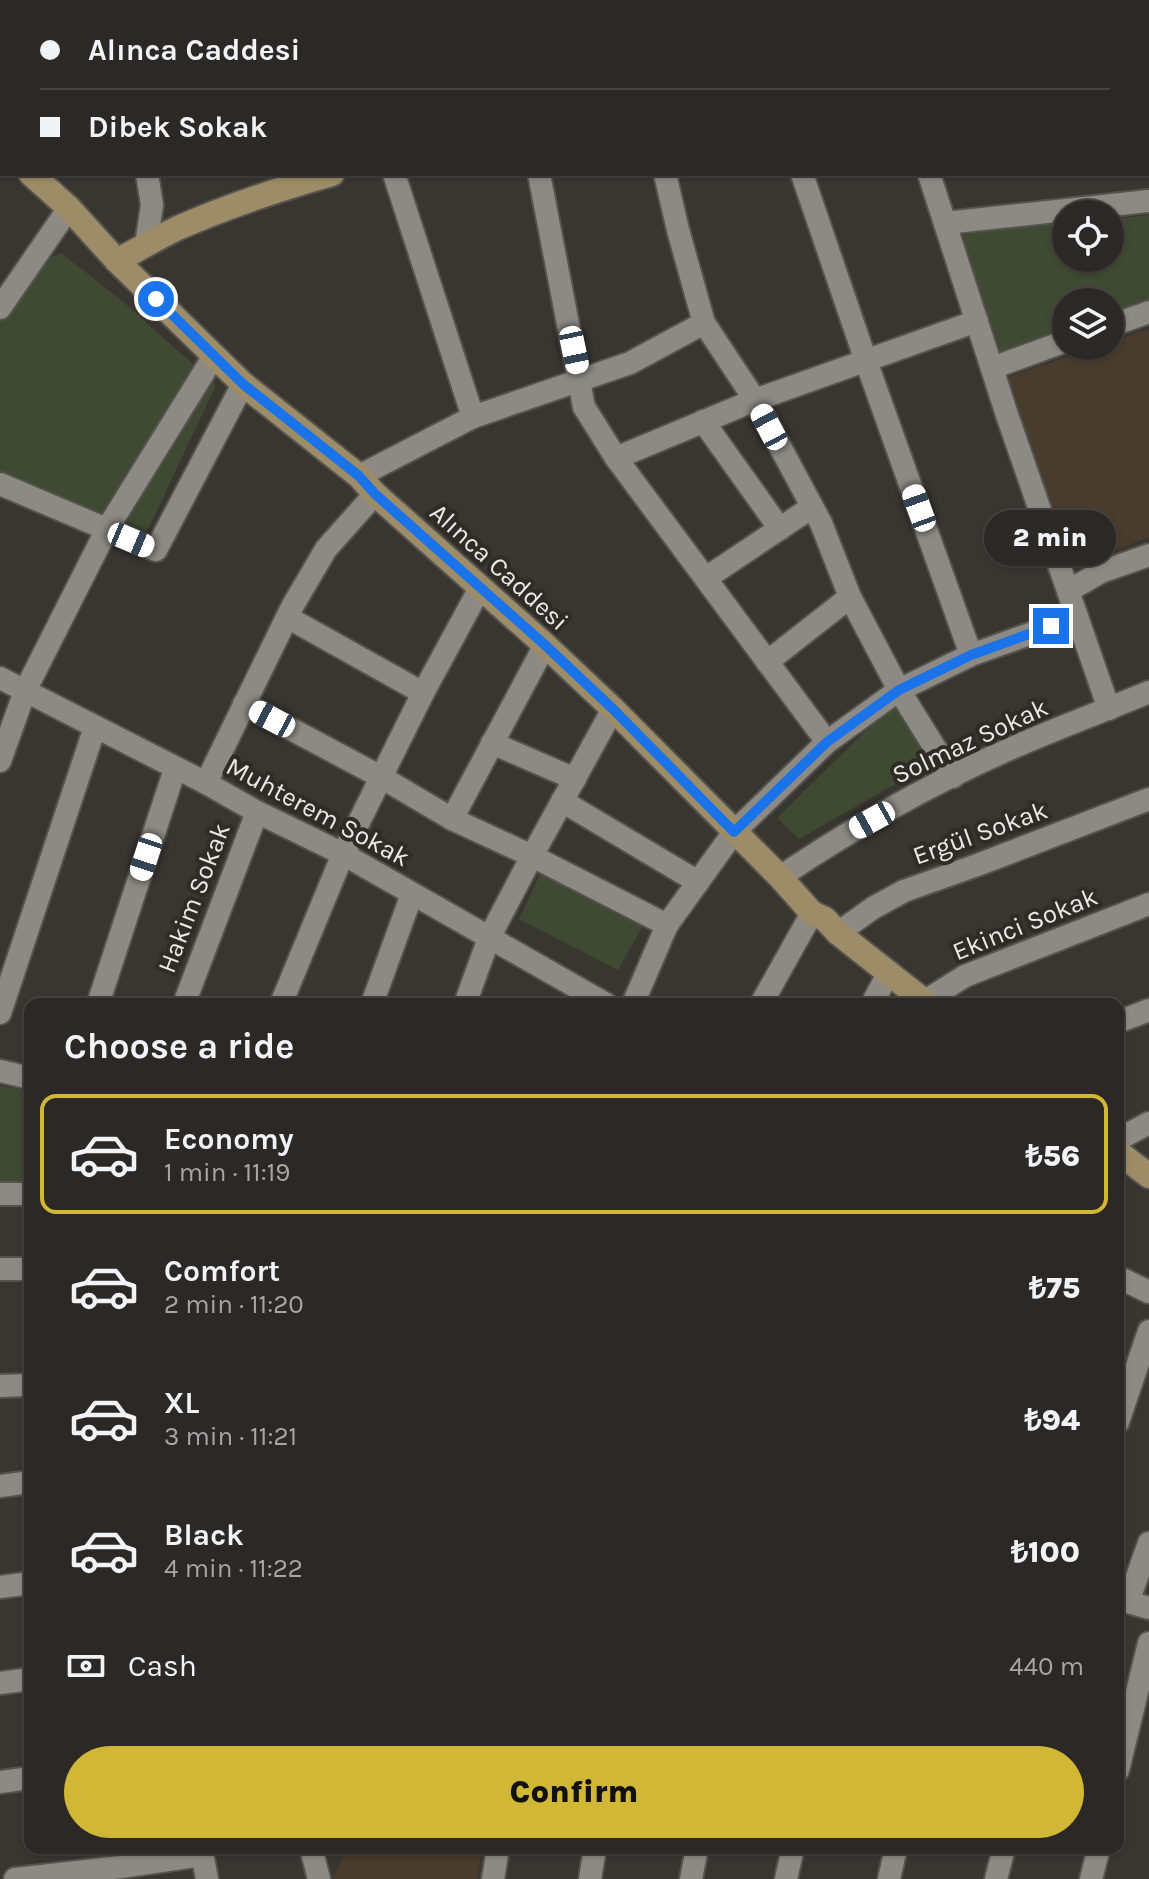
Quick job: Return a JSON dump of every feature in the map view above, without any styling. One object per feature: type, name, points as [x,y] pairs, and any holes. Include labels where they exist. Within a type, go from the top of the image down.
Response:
[{"type":"main road","name":"Alınca Caddesi","points":[[33,176],[69,208],[117,261],[243,384],[367,485],[613,709],[812,913],[825,919],[838,933],[921,998]]},
{"type":"main road","points":[[117,261],[266,183],[317,176]]},
{"type":"main road","points":[[1124,1157],[1149,1176]]},
{"type":"street","points":[[146,245],[152,205],[147,176]]},
{"type":"street","points":[[395,176],[473,417]]},
{"type":"street","points":[[539,176],[584,407],[616,458],[827,742]]},
{"type":"street","points":[[665,176],[704,323],[755,400],[821,523],[850,597],[899,690],[953,777]]},
{"type":"street","points":[[803,176],[971,655]]},
{"type":"street","points":[[930,176],[1109,709]]},
{"type":"street","points":[[945,223],[1149,201]]},
{"type":"street","points":[[0,308],[69,208]]},
{"type":"street","points":[[1124,321],[1149,312]]},
{"type":"street","points":[[616,458],[755,400],[977,321]]},
{"type":"street","points":[[206,783],[287,617],[367,485],[473,417],[630,363],[704,323]]},
{"type":"street","points":[[992,368],[1052,346]]},
{"type":"street","points":[[0,761],[25,691],[107,529],[214,356]]},
{"type":"street","points":[[0,484],[156,550],[243,384]]},
{"type":"street","points":[[703,421],[780,529]]},
{"type":"street","points":[[706,578],[812,507]]},
{"type":"street","points":[[1068,591],[1101,572],[1149,555]]},
{"type":"street","points":[[283,998],[343,854],[423,693],[480,588]]},
{"type":"street","points":[[767,662],[850,597]]},
{"type":"street","points":[[287,617],[423,693]]},
{"type":"street","points":[[636,998],[667,925],[734,832],[827,742],[899,690],[971,655],[1077,617]]},
{"type":"street","points":[[452,819],[545,645]]},
{"type":"street","name":"Muhterem Sokak","points":[[0,678],[343,854],[595,998]]},
{"type":"street","name":"Solmaz Sokak","points":[[780,877],[915,796],[1010,749],[1149,692]]},
{"type":"street","points":[[244,704],[381,777],[452,819],[667,925]]},
{"type":"street","points":[[467,998],[489,938],[613,709]]},
{"type":"street","points":[[0,1013],[95,727]]},
{"type":"street","points":[[492,743],[575,779]]},
{"type":"street","points":[[100,998],[175,769]]},
{"type":"street","name":"Ergül Sokak","points":[[838,933],[904,891],[1149,799]]},
{"type":"street","points":[[562,801],[698,882]]},
{"type":"street","name":"Hakim Sokak","points":[[186,998],[257,812]]},
{"type":"street","points":[[374,998],[412,894]]},
{"type":"street","name":"Ekinci Sokak","points":[[934,998],[965,976],[1149,904]]},
{"type":"street","points":[[764,998],[812,913]]},
{"type":"street","points":[[875,998],[889,972]]},
{"type":"street","points":[[560,998],[566,982]]},
{"type":"street","points":[[1124,1020],[1149,1010]]},
{"type":"street","points":[[0,1071],[24,1077]]},
{"type":"street","points":[[1124,1138],[1149,1123]]},
{"type":"street","points":[[0,1194],[24,1194]]},
{"type":"street","points":[[0,1269],[24,1269]]},
{"type":"street","points":[[1124,1280],[1149,1292]]},
{"type":"street","points":[[1124,1404],[1149,1331]]},
{"type":"street","points":[[0,1386],[24,1385]]},
{"type":"street","points":[[0,1486],[24,1483]]},
{"type":"street","points":[[1132,1604],[1149,1543]]},
{"type":"street","points":[[0,1587],[24,1584]]},
{"type":"street","points":[[1124,1745],[1149,1643]]},
{"type":"street","points":[[0,1683],[24,1680]]},
{"type":"street","points":[[0,1782],[24,1779]]},
{"type":"street","points":[[15,1879],[181,1854]]},
{"type":"street","points":[[202,1854],[207,1879]]},
{"type":"street","points":[[313,1854],[319,1879]]},
{"type":"street","points":[[493,1879],[497,1854]]},
{"type":"street","points":[[590,1879],[594,1854]]},
{"type":"street","points":[[691,1879],[696,1854]]},
{"type":"street","points":[[786,1879],[792,1854]]},
{"type":"street","points":[[889,1879],[895,1854]]},
{"type":"street","points":[[996,1879],[1002,1854]]},
{"type":"street","points":[[1091,1879],[1097,1854]]},
{"type":"shaded area","points":[[1149,329],[1149,537],[1073,566],[1003,379],[1058,360],[1124,360],[1124,337]]},
{"type":"shaded area","points":[[345,1854],[481,1854],[477,1879],[333,1879]]},
{"type":"green space","points":[[1149,215],[1149,304],[1124,314],[1124,288],[1052,288],[1052,341],[1003,359],[959,233],[1052,224],[1052,272],[1124,272],[1124,218]]},
{"type":"green space","points":[[61,253],[121,300],[216,385],[143,540],[0,476],[0,321],[26,269]]},
{"type":"green space","points":[[896,701],[934,762],[799,839],[777,818]]},
{"type":"green space","points":[[543,868],[646,920],[618,970],[519,919]]},
{"type":"green space","points":[[0,1086],[24,1090],[24,1195],[0,1195]]},
{"type":"route","points":[[156,299],[243,384],[359,476],[375,494],[545,645],[734,832],[827,742],[899,690],[971,655],[1051,626]]}]
